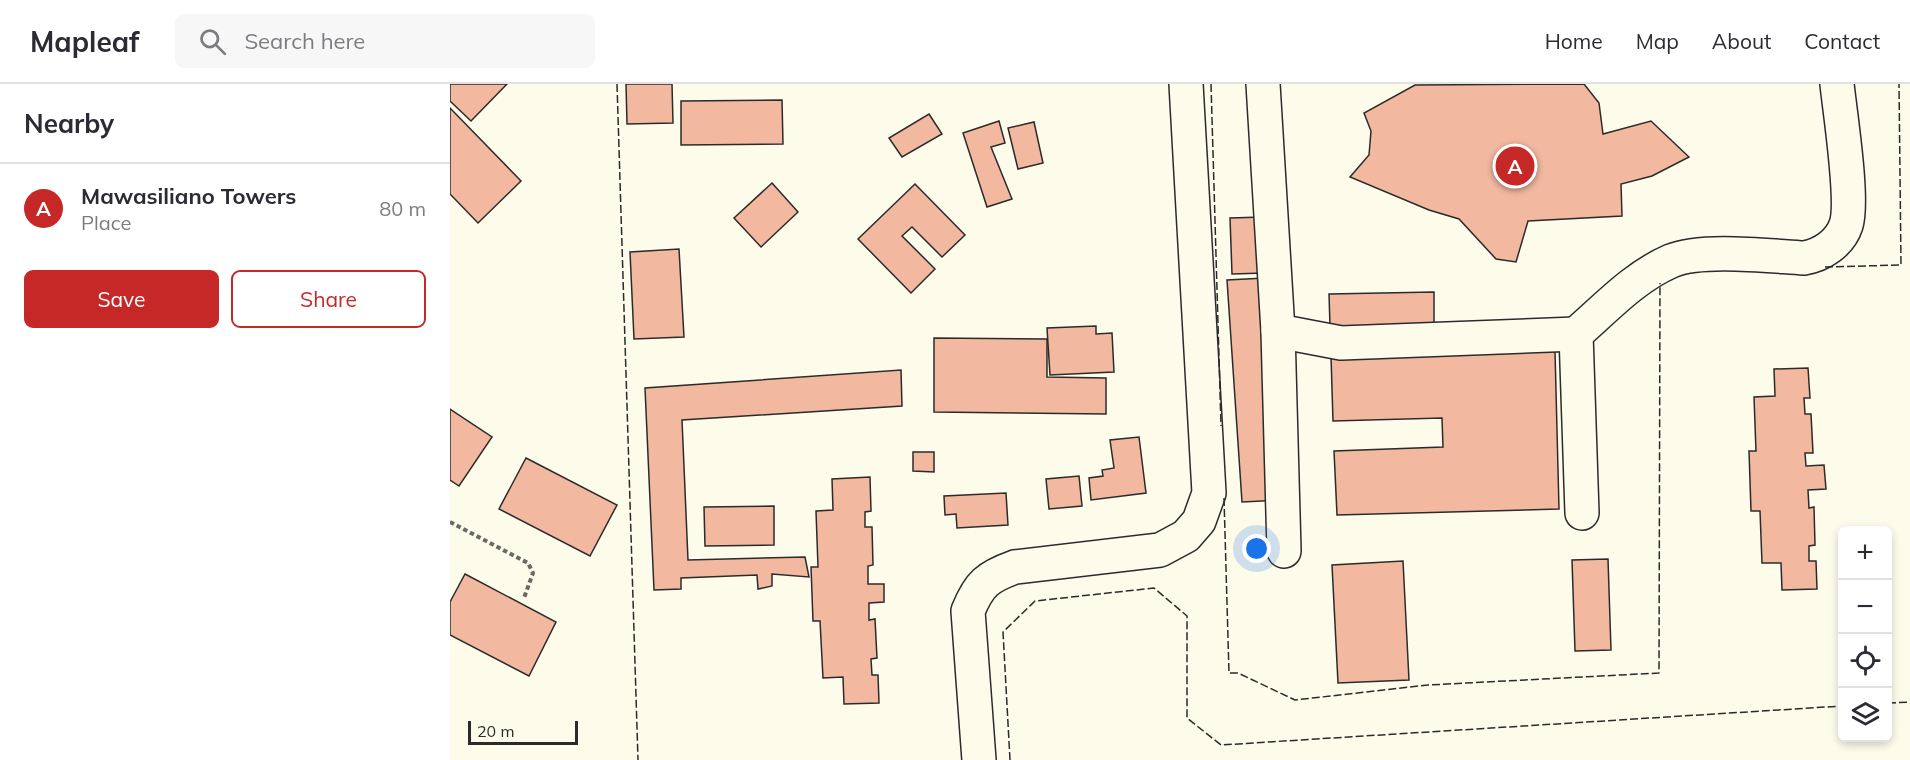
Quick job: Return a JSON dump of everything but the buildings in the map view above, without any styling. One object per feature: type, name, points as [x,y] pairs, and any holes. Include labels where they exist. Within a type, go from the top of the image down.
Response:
[{"type":"street","points":[[979,760],[969,611],[976,592],[992,575],[1015,567],[1160,550],[1186,536],[1199,521],[1209,493],[1186,84]]},
{"type":"street","points":[[1278,331],[1341,343],[1576,334],[1622,292],[1672,260],[1737,254],[1804,258],[1814,256],[1832,245],[1841,236],[1849,213],[1837,84]]},
{"type":"street","points":[[1265,88],[1278,331],[1284,551]]},
{"type":"street","points":[[1576,334],[1582,513]]},
{"type":"path","points":[[450,522],[528,563],[533,573],[524,598]]},
{"type":"fence","points":[[617,84],[638,760]]},
{"type":"fence","points":[[1211,84],[1221,426]]},
{"type":"fence","points":[[1825,267],[1901,265],[1899,84]]},
{"type":"fence","points":[[1224,498],[1229,673],[1238,673],[1295,700],[1428,685],[1659,673],[1660,283]]},
{"type":"fence","points":[[1010,760],[1003,632],[1035,601],[1154,588],[1187,616],[1187,718],[1221,745],[1838,706]]},
{"type":"fence","points":[[1892,703],[1910,702]]},
{"type":"place","name":"Mawasiliano Towers","points":[[1515,166]]}]
